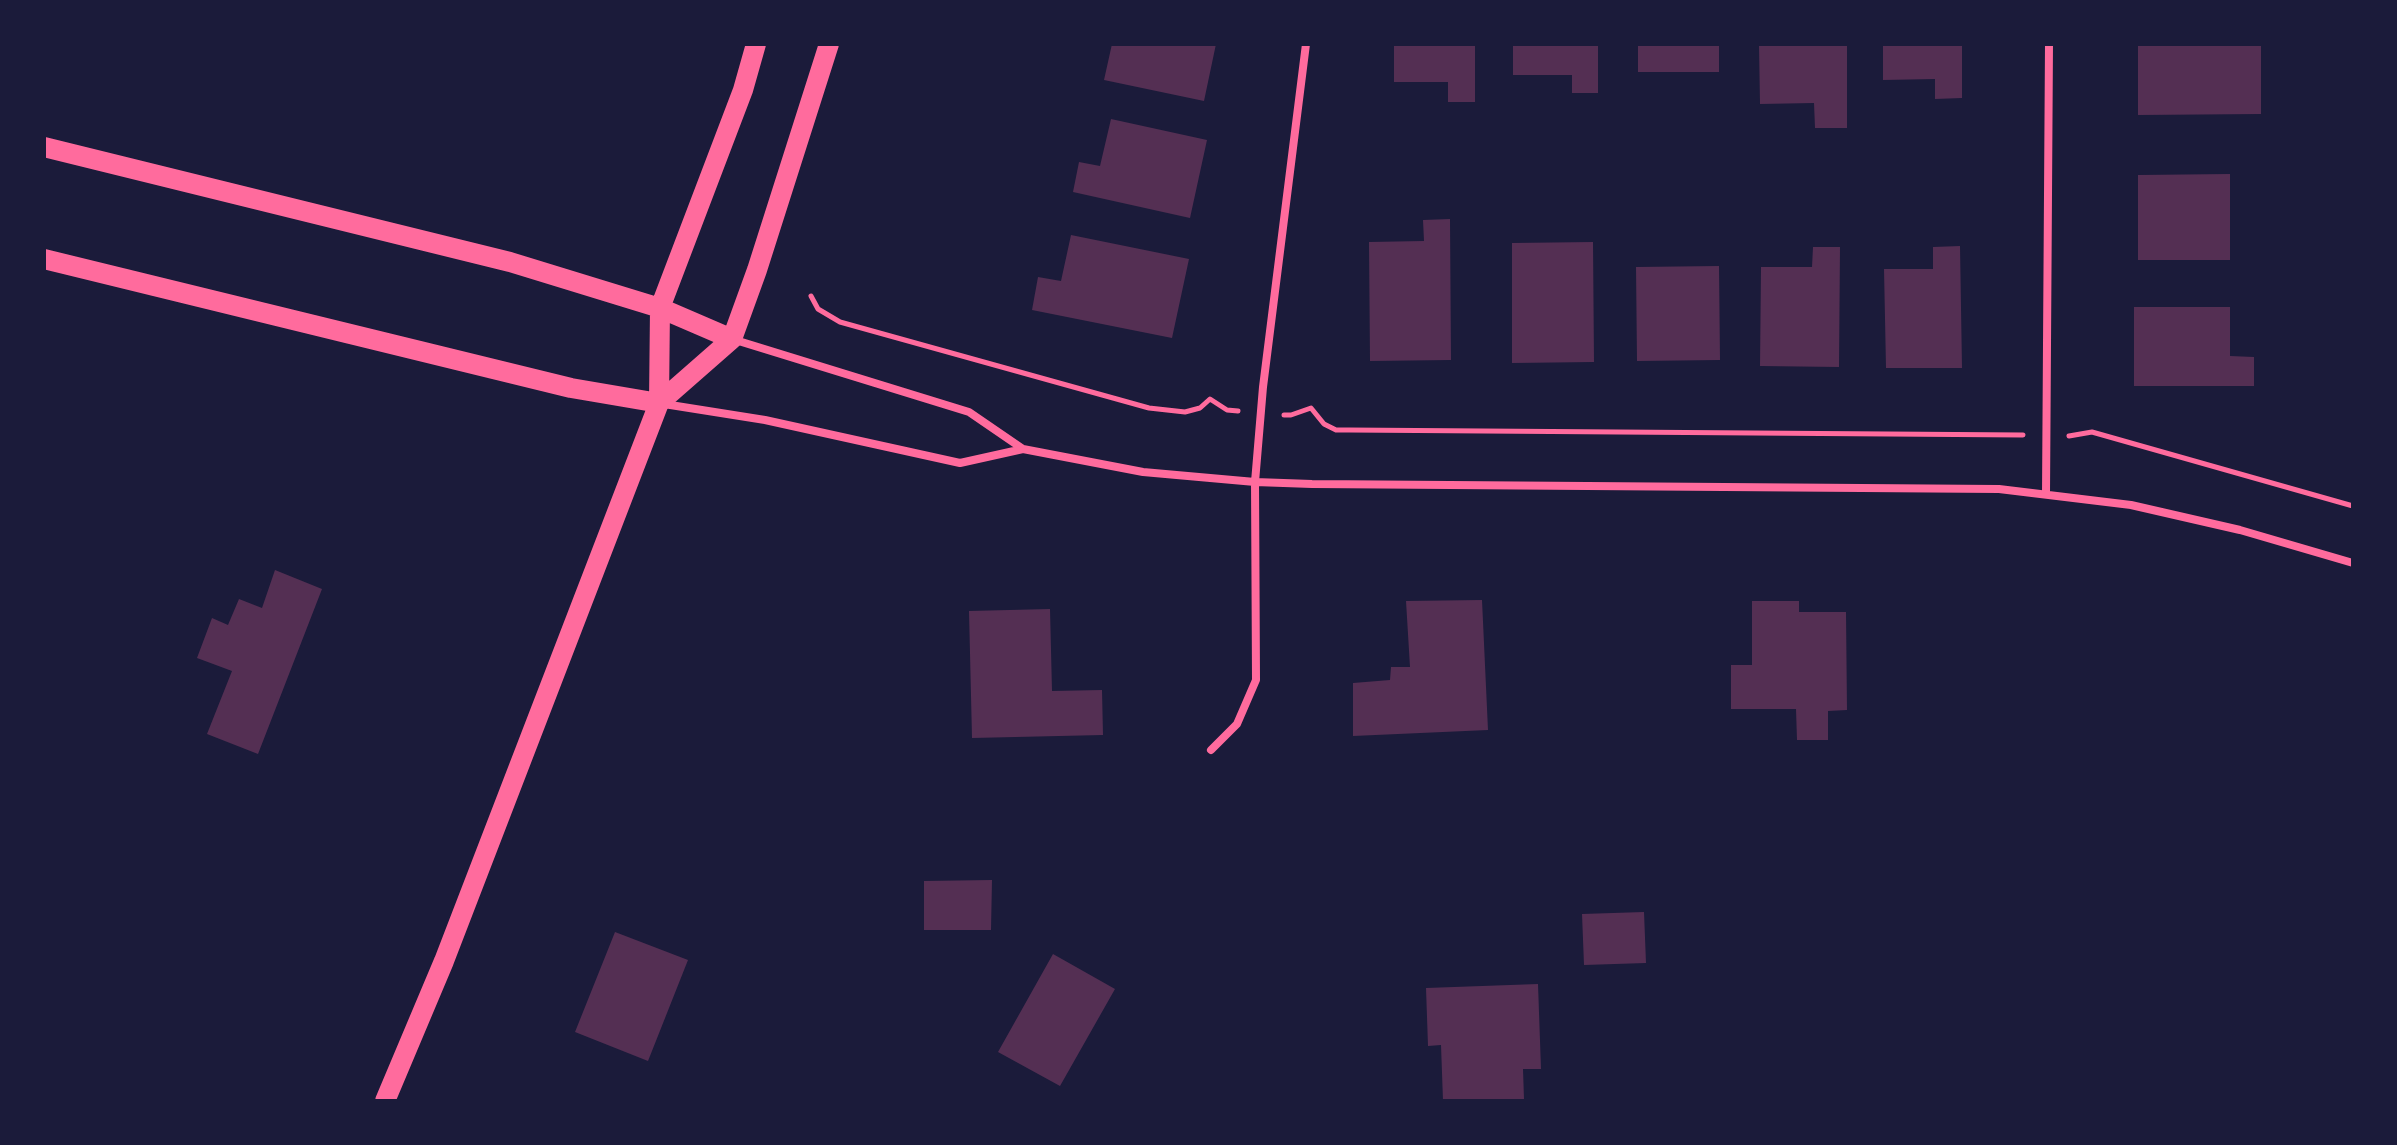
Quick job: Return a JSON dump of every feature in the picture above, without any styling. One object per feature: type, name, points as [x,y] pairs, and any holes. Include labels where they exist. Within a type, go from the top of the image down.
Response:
[{"type":"main road","points":[[385,1101],[444,961],[659,403],[660,308],[743,90],[756,44]]},
{"type":"main road","points":[[659,403],[732,339],[829,44]]},
{"type":"main road","points":[[44,147],[510,262],[660,308],[732,339]]},
{"type":"main road","points":[[44,259],[571,388],[659,403]]},
{"type":"street","points":[[1211,750],[1237,724],[1256,680],[1255,482],[1263,387],[1306,44]]},
{"type":"street","points":[[2046,493],[2049,44]]},
{"type":"street","points":[[732,339],[969,412],[1023,449]]},
{"type":"street","points":[[659,403],[765,420],[960,463],[1023,449],[1143,472],[1255,482],[1955,488],[2046,493],[2189,517],[2353,563]]},
{"type":"path","points":[[811,296],[818,309],[840,322],[1149,408],[1185,412],[1200,408],[1210,399],[1227,410]]},
{"type":"path","points":[[1291,415],[1311,408],[1324,424],[1336,430],[2009,435]]},
{"type":"path","points":[[2078,435],[2092,432],[2353,506]]},
{"type":"building","points":[[1112,44],[1216,44],[1204,101],[1104,80]]},
{"type":"building","points":[[1394,44],[1475,44],[1475,102],[1448,102],[1448,82],[1394,82]]},
{"type":"building","points":[[1513,44],[1598,44],[1598,93],[1572,93],[1572,75],[1513,75]]},
{"type":"building","points":[[1638,44],[1719,44],[1719,72],[1638,72]]},
{"type":"building","points":[[1759,44],[1847,44],[1847,128],[1815,128],[1814,103],[1760,104]]},
{"type":"building","points":[[1883,44],[1962,44],[1962,98],[1935,99],[1935,79],[1883,80]]},
{"type":"building","points":[[2138,44],[2261,44],[2261,114],[2138,115]]},
{"type":"building","points":[[1111,119],[1207,140],[1190,218],[1073,192],[1079,162],[1100,166]]},
{"type":"building","points":[[2230,174],[2230,260],[2138,260],[2138,175]]},
{"type":"building","points":[[1450,219],[1451,360],[1370,361],[1369,242],[1424,241],[1423,220]]},
{"type":"building","points":[[1071,235],[1189,259],[1172,338],[1032,310],[1038,277],[1061,281]]},
{"type":"building","points":[[1593,242],[1594,362],[1512,363],[1512,243]]},
{"type":"building","points":[[1960,246],[1962,368],[1886,368],[1884,269],[1933,269],[1933,247]]},
{"type":"building","points":[[1813,247],[1840,247],[1839,367],[1760,366],[1761,267],[1812,267]]},
{"type":"building","points":[[1719,266],[1720,360],[1637,361],[1636,267]]},
{"type":"building","points":[[2134,307],[2230,307],[2230,356],[2254,357],[2254,386],[2134,386]]},
{"type":"building","points":[[275,570],[322,589],[258,754],[207,734],[232,671],[197,658],[212,618],[228,625],[239,599],[262,608]]},
{"type":"building","points":[[1482,600],[1488,730],[1353,736],[1353,683],[1390,680],[1391,667],[1410,667],[1406,601]]},
{"type":"building","points":[[1752,601],[1799,601],[1799,612],[1846,612],[1847,710],[1828,711],[1828,740],[1797,740],[1796,709],[1731,709],[1731,665],[1752,665]]},
{"type":"building","points":[[1050,609],[1052,691],[1102,690],[1103,735],[972,738],[969,611]]},
{"type":"building","points":[[992,880],[991,930],[924,930],[924,881]]},
{"type":"building","points":[[1644,912],[1646,963],[1584,965],[1582,914]]},
{"type":"building","points":[[615,932],[688,960],[648,1061],[575,1032]]},
{"type":"building","points":[[1053,954],[1115,989],[1060,1086],[998,1052]]},
{"type":"building","points":[[1538,984],[1541,1069],[1523,1069],[1524,1099],[1443,1101],[1441,1045],[1428,1046],[1426,988]]}]
